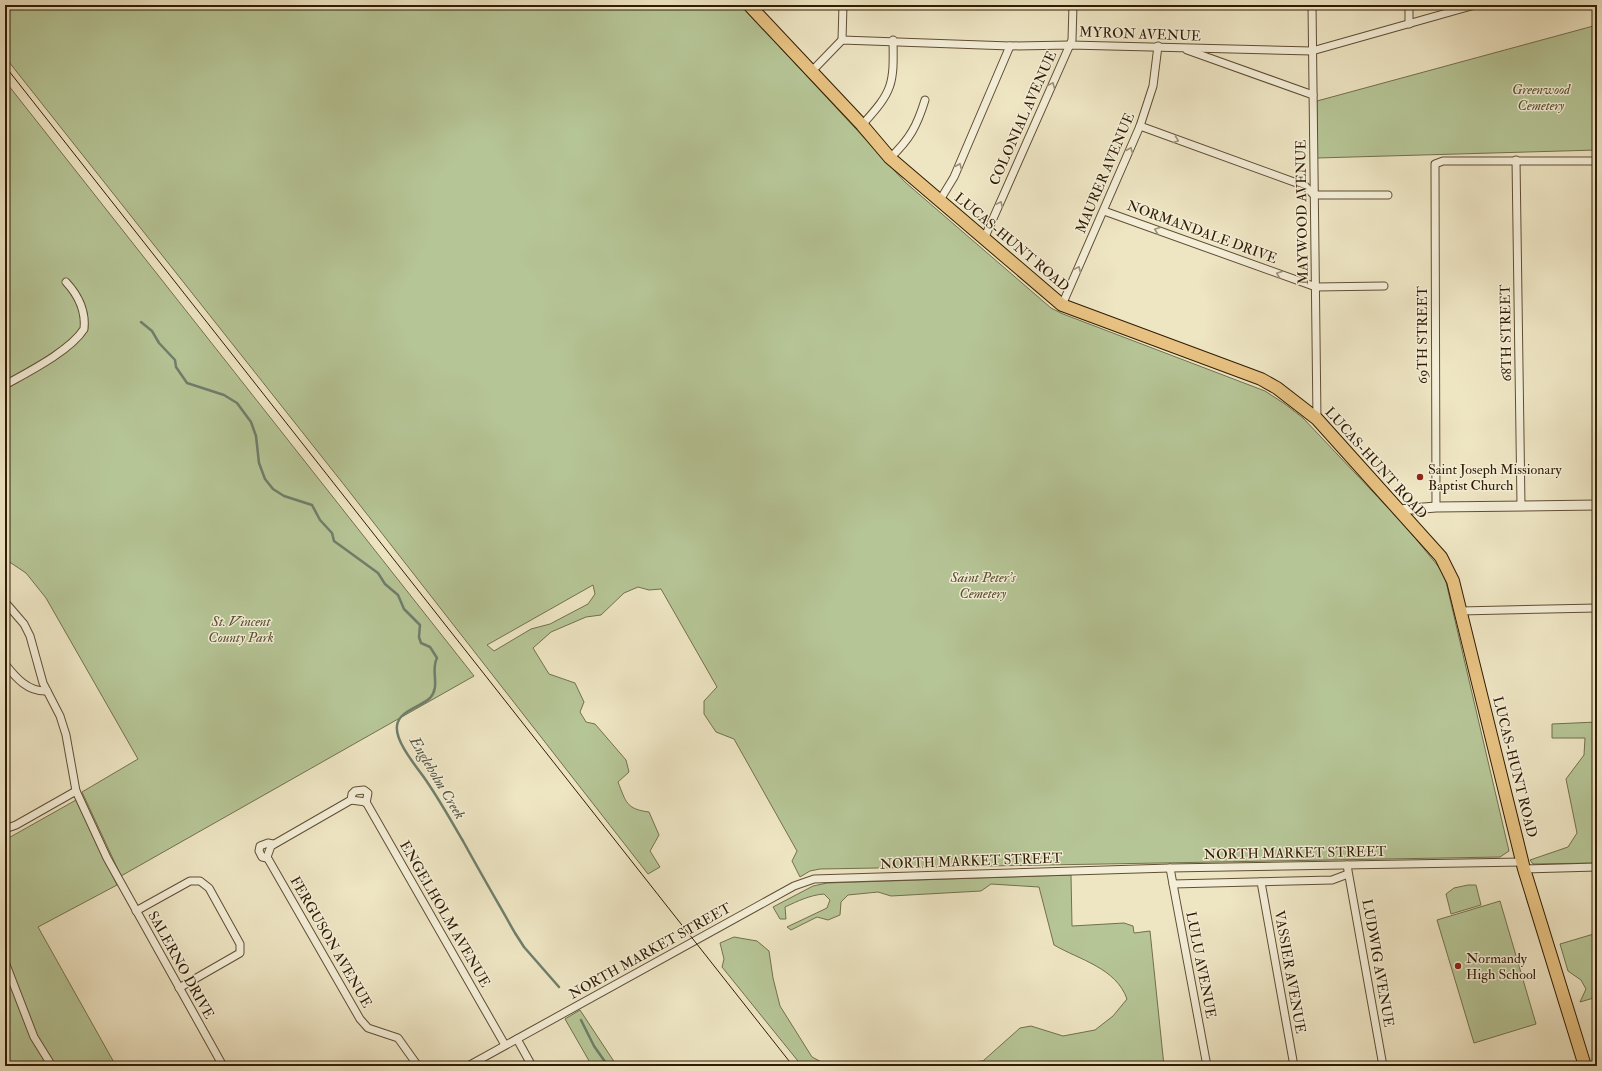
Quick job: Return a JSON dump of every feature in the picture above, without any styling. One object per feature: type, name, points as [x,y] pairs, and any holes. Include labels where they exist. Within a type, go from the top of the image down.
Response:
[{"type":"main road","name":"LUCAS-HUNT ROAD","points":[[749,5],[862,125],[890,158],[1062,305],[1261,379],[1277,388],[1317,419],[1446,563],[1453,581],[1524,865],[1584,1066]]},
{"type":"street","points":[[812,71],[842,40],[843,5]]},
{"type":"street","name":"COLONIAL AVENUE","points":[[984,239],[1072,40],[1073,5]]},
{"type":"street","name":"MAYWOOD AVENUE","points":[[1312,5],[1317,419]]},
{"type":"street","points":[[1409,5],[1410,24]]},
{"type":"street","name":"MYRON AVENUE","points":[[842,40],[893,40],[1010,46],[1158,46],[1182,48],[1312,51],[1475,5]]},
{"type":"street","points":[[862,125],[881,105],[890,90],[893,72],[893,40]]},
{"type":"street","points":[[940,200],[954,177],[1010,46]]},
{"type":"street","name":"MAURER AVENUE","points":[[1062,305],[1140,126],[1152,86],[1158,46]]},
{"type":"street","points":[[1182,48],[1313,95]]},
{"type":"street","points":[[890,158],[903,146],[918,124],[925,100]]},
{"type":"street","points":[[1140,126],[1305,186],[1314,195],[1388,196]]},
{"type":"street","points":[[1516,160],[1597,161]]},
{"type":"street","name":"69TH STREET","points":[[1436,507],[1433,172],[1435,164],[1443,161],[1516,160]]},
{"type":"street","name":"68TH STREET","points":[[1516,160],[1521,505]]},
{"type":"street","name":"NORMANDALE DRIVE","points":[[1104,211],[1316,287],[1384,286]]},
{"type":"street","points":[[5,385],[48,360],[76,339],[84,329],[83,307],[66,282]]},
{"type":"street","points":[[1399,510],[1436,507],[1597,505]]},
{"type":"street","name":"SALERNO DRIVE","points":[[5,602],[24,624],[30,636],[47,691],[60,716],[66,736],[76,791],[116,876],[223,1066]]},
{"type":"street","points":[[1460,611],[1597,608]]},
{"type":"street","points":[[5,664],[21,682],[37,692],[47,691]]},
{"type":"street","name":"ENGELHOLM AVENUE","points":[[351,800],[352,794],[355,791],[360,789],[368,793],[363,802],[505,1045]]},
{"type":"street","points":[[5,829],[16,825],[76,791]]},
{"type":"street","points":[[351,800],[363,802]]},
{"type":"street","name":"FERGUSON AVENUE","points":[[351,800],[273,844],[268,855],[360,1019],[368,1028],[398,1038],[418,1066]]},
{"type":"street","name":"NORTH MARKET STREET","points":[[468,1066],[794,886],[806,881],[822,879],[1170,868],[1347,865],[1524,865],[1597,867]]},
{"type":"street","name":"LUDWIG AVENUE","points":[[1347,865],[1383,1066]]},
{"type":"street","name":"LULU AVENUE","points":[[1170,868],[1207,1066]]},
{"type":"street","points":[[1173,884],[1332,880],[1348,874]]},
{"type":"street","points":[[136,911],[190,881],[200,880],[209,888],[240,944],[240,953],[179,988]]},
{"type":"street","name":"VASSIER AVENUE","points":[[1261,882],[1294,1066]]},
{"type":"street","points":[[5,962],[34,1037],[52,1066]]},
{"type":"street","points":[[517,1039],[532,1066]]},
{"type":"green space","name":"Saint Peter's Cemetery","points":[[5,5],[741,5],[905,182],[1051,308],[1063,314],[1265,391],[1303,418],[1407,528],[1442,571],[1446,582],[1509,851],[1500,857],[820,869],[810,871],[800,877],[792,861],[797,851],[734,739],[716,732],[704,714],[704,701],[717,687],[661,589],[649,590],[638,587],[624,593],[601,615],[586,617],[551,632],[533,648],[549,674],[575,683],[584,702],[580,712],[586,722],[595,724],[626,760],[629,772],[618,782],[623,795],[631,806],[641,811],[649,812],[659,835],[650,851],[660,867],[648,874],[345,486],[5,57]],"holes":[[[593,585],[595,594],[588,604],[550,624],[531,629],[494,651],[487,645]]]},
{"type":"green space","name":"Greenwood Cemetery","points":[[1597,25],[1597,150],[1317,158],[1317,101]]},
{"type":"green space","name":"St. Vincent County Park","points":[[5,81],[474,676],[121,876],[82,792],[138,759],[46,598],[26,573],[5,559]]},
{"type":"green space","points":[[1597,722],[1597,863],[1533,864],[1530,860],[1568,847],[1577,833],[1566,779],[1584,755],[1585,738],[1552,738],[1552,724]]},
{"type":"green space","points":[[76,800],[117,885],[38,927],[116,1066],[5,1066],[5,840]]},
{"type":"green space","points":[[1071,875],[1072,926],[1124,923],[1133,926],[1134,933],[1150,931],[1164,1066],[923,1066],[983,1061],[1020,1028],[1031,1026],[1063,1036],[1095,1030],[1113,1016],[1127,999],[1122,988],[1106,972],[1054,945],[1039,887],[991,884],[981,891],[891,896],[878,892],[848,895],[841,902],[840,915],[828,920],[817,917],[791,930],[787,927],[827,908],[830,900],[824,894],[799,901],[785,907],[786,919],[780,919],[773,907],[813,886],[827,883]]},
{"type":"green space","points":[[1476,885],[1481,905],[1451,914],[1446,894],[1454,888]]},
{"type":"green space","points":[[1500,901],[1536,1024],[1474,1043],[1437,920]]},
{"type":"green space","points":[[1597,933],[1597,997],[1580,1002],[1586,989],[1581,980],[1568,971],[1560,944]]},
{"type":"green space","points":[[734,937],[757,941],[769,951],[773,978],[780,1006],[812,1057],[829,1066],[802,1066],[722,967],[724,959],[720,943]]},
{"type":"green space","points":[[580,1010],[617,1066],[592,1066],[565,1019]]},
{"type":"waterway","name":"Engleholm Creek","points":[[141,322],[152,331],[159,343],[175,360],[176,367],[187,383],[224,395],[237,403],[251,422],[256,436],[259,463],[265,479],[273,489],[284,496],[312,505],[320,520],[332,533],[334,541],[378,573],[385,584],[398,595],[404,609],[420,625],[419,637],[421,643],[430,647],[437,658],[434,668],[435,689],[430,698],[406,713],[398,721],[397,732],[399,739],[402,746],[444,808],[524,947],[559,987]]},
{"type":"waterway","name":"Engleholm Creek","points":[[581,1020],[594,1046],[608,1066]]},
{"type":"tram line","points":[[5,66],[793,1066]]},
{"type":"place","name":"Saint Joseph Missionary Baptist Church","points":[[1420,477]]},
{"type":"place","name":"Normandy High School","points":[[1458,966]]}]
